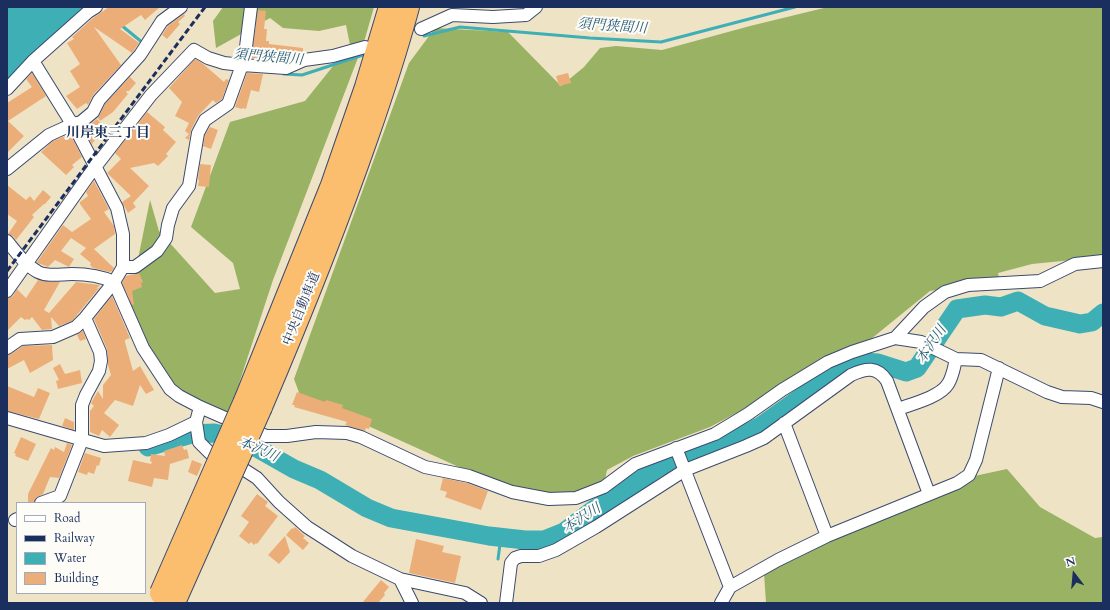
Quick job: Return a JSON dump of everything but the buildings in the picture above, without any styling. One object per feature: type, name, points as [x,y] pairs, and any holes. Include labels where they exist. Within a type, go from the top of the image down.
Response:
[{"type":"highway","name":"中央自動車道","points":[[171,600],[253,404],[366,87],[390,7]]},
{"type":"highway","name":"中央自動車道","points":[[253,404],[307,300],[349,189],[383,92],[408,7]]},
{"type":"street","points":[[7,89],[33,61],[88,12],[96,7]]},
{"type":"street","points":[[7,169],[49,135],[81,122],[93,112],[99,100],[140,55],[162,20],[181,7]]},
{"type":"street","points":[[123,267],[135,267],[157,251],[166,238],[173,208],[189,186],[198,133],[205,120],[228,104],[242,65],[251,7]]},
{"type":"street","points":[[421,29],[450,11],[494,17],[526,15],[536,7]]},
{"type":"street","points":[[7,290],[96,166],[151,96],[194,50],[208,58],[224,63],[286,68],[304,60],[333,56],[365,48]]},
{"type":"street","points":[[7,348],[20,339],[52,337],[76,326],[85,318],[114,282],[123,267],[123,234],[117,208],[73,124],[33,61]]},
{"type":"street","points":[[7,241],[26,263],[38,273],[52,275],[72,274],[106,278],[114,282],[143,348],[170,389],[179,396],[200,407],[266,436],[287,436],[316,432],[347,433],[361,437],[425,467],[469,476],[512,492],[549,499],[576,498],[604,487],[635,464],[715,434],[828,362],[852,352],[895,338],[921,342],[956,359],[981,360],[1054,394],[1091,398],[1103,402]]},
{"type":"street","points":[[895,338],[924,306],[945,292],[968,285],[1040,282],[1075,264],[1103,261]]},
{"type":"street","points":[[44,502],[60,496],[82,442],[82,405],[99,371],[101,361],[100,352],[85,318]]},
{"type":"street","points":[[898,410],[940,392],[948,385],[956,359]]},
{"type":"street","points":[[721,603],[730,587],[778,560],[827,536],[957,483],[969,475],[976,460],[999,368]]},
{"type":"street","points":[[506,603],[511,563],[515,558],[521,556],[539,556],[556,550],[596,527],[685,470],[764,438],[851,375],[861,370],[870,369],[877,371],[883,375],[887,381],[929,494]]},
{"type":"street","points":[[200,407],[197,430],[199,442],[210,453],[226,458],[257,478],[279,502],[307,527],[352,556],[400,579],[465,592],[481,603]]},
{"type":"street","points":[[7,418],[82,442],[104,446],[146,443],[170,435],[197,430]]},
{"type":"street","points":[[784,423],[827,536]]},
{"type":"street","points":[[676,448],[730,587]]},
{"type":"street","points":[[171,600],[226,458]]},
{"type":"street","points":[[400,579],[412,603]]},
{"type":"green space","points":[[223,7],[374,7],[364,42],[273,280],[229,414],[172,386],[128,308],[150,200],[159,231],[215,293],[240,289],[233,263],[191,227],[230,122],[305,101],[350,45],[346,25],[319,31],[283,28],[270,18],[216,48],[213,21]]},
{"type":"green space","points":[[828,7],[1103,7],[1103,257],[1032,264],[998,273],[1000,281],[930,291],[871,339],[845,355],[710,427],[633,456],[607,470],[603,489],[575,500],[514,492],[300,395],[294,379],[409,63],[435,28],[508,32],[561,86],[584,67],[600,48],[616,46],[662,50]]},
{"type":"green space","points":[[1007,469],[1040,507],[1095,538],[1103,537],[1103,603],[766,603],[764,573],[814,542],[965,478]]},
{"type":"water","points":[[7,7],[85,7],[7,80]]},
{"type":"waterway","name":"須門狭間川","points":[[424,36],[460,27],[590,38],[661,42],[795,7]]},
{"type":"waterway","name":"須門狭間川","points":[[121,25],[143,43]]},
{"type":"waterway","name":"須門狭間川","points":[[284,74],[302,75],[363,55]]},
{"type":"waterway","name":"本沢川","points":[[148,447],[192,434],[214,433],[228,436],[257,448],[294,469],[320,480],[367,508],[391,518],[489,536],[525,540],[544,540],[564,532],[593,510],[619,495],[656,469],[673,461],[730,442],[761,426],[845,366],[862,362],[878,363],[906,372],[917,368],[957,309],[985,305],[1001,307],[1018,301],[1045,316],[1080,324],[1092,322],[1103,313]]},
{"type":"waterway","points":[[498,559],[501,537]]},
{"type":"railway","points":[[7,271],[205,7]]},
{"type":"district","name":"川岸東三丁目","points":[[108,134]]}]
